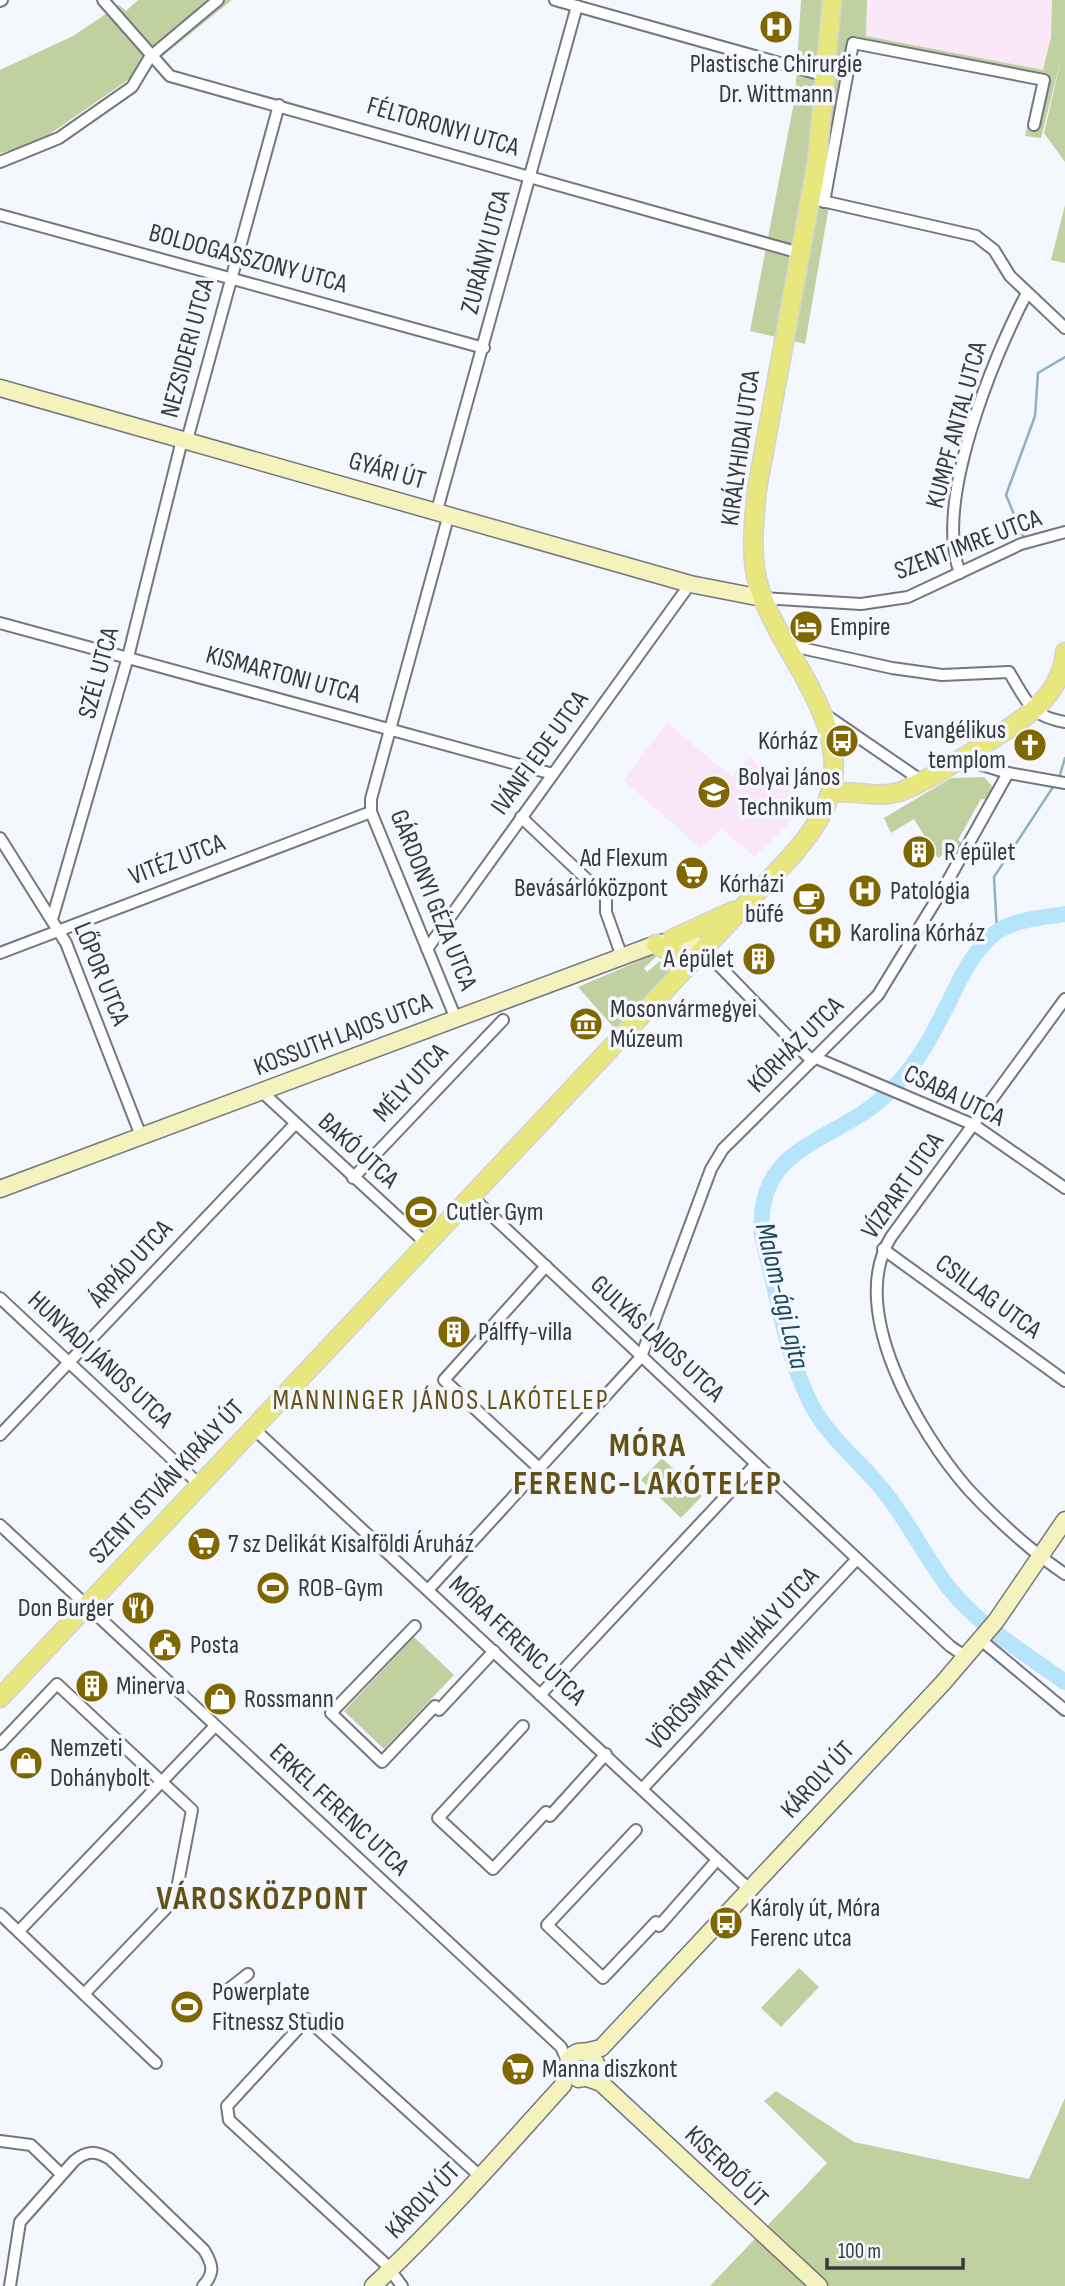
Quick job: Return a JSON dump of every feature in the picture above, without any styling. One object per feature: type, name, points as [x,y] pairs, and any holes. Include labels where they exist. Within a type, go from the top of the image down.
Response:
[{"type":"main road","name":"KIRÁLYHIDAI UTCA","points":[[746,904],[809,832],[830,793],[831,747],[821,712],[762,598],[753,553],[757,489],[800,253],[818,200],[832,0]]},
{"type":"main road","points":[[830,793],[891,794],[922,781],[1032,710],[1056,684],[1065,652]]},
{"type":"main road","points":[[679,972],[675,955],[664,942],[746,904]]},
{"type":"main road","name":"SZENT ISTVÁN KIRÁLY ÚT","points":[[0,1698],[679,972],[746,904]]},
{"type":"street","name":"FÉLTORONYI UTCA","points":[[103,0],[150,57],[170,76],[800,253]]},
{"type":"street","points":[[0,162],[26,154],[69,131],[132,87],[150,57],[218,0]]},
{"type":"street","points":[[555,0],[826,76]]},
{"type":"street","name":"ZURÁNYI UTCA","points":[[443,512],[484,348],[577,6]]},
{"type":"street","name":"KIRÁLYHIDAI UTCA","points":[[818,200],[853,43],[1044,80],[1034,125]]},
{"type":"street","name":"NEZSIDERI UTCA","points":[[185,440],[279,105]]},
{"type":"street","points":[[818,200],[976,236],[994,250],[1010,276],[1065,328]]},
{"type":"street","name":"BOLDOGASSZONY UTCA","points":[[0,215],[484,348]]},
{"type":"street","name":"KUMPF ANTAL UTCA","points":[[960,573],[954,556],[952,537],[955,501],[984,392],[1005,335],[1027,293]]},
{"type":"street","name":"GYÁRI ÚT","points":[[0,388],[690,584],[762,598]]},
{"type":"street","name":"SZÉL UTCA","points":[[53,916],[128,657],[185,440]]},
{"type":"street","name":"GÁRDONYI GÉZA UTCA","points":[[443,512],[371,799],[372,811],[456,1018]]},
{"type":"street","name":"SZENT IMRE UTCA","points":[[762,598],[861,604],[884,601],[928,590],[1025,542],[1065,533]]},
{"type":"street","name":"IVÁNFI EDE UTCA","points":[[427,949],[690,584]]},
{"type":"street","name":"KISMARTONI UTCA","points":[[0,623],[553,774]]},
{"type":"street","points":[[783,643],[892,668],[942,675],[1009,672],[1032,710],[1040,717],[1065,722]]},
{"type":"street","points":[[821,712],[842,723],[922,781]]},
{"type":"street","points":[[960,758],[1008,773],[1065,783]]},
{"type":"street","name":"KÓRHÁZ UTCA","points":[[641,1357],[710,1169],[723,1149],[878,995],[939,896],[1008,773]]},
{"type":"street","name":"VITÉZ UTCA","points":[[0,953],[372,811]]},
{"type":"street","points":[[522,817],[597,889]]},
{"type":"street","name":"LŐPOR UTCA","points":[[0,838],[60,928],[141,1136]]},
{"type":"street","points":[[606,896],[606,912],[622,957]]},
{"type":"street","points":[[664,942],[689,940],[702,948]]},
{"type":"street","name":"KOSSUTH LAJOS UTCA","points":[[0,1189],[664,942]]},
{"type":"street","name":"CSABA UTCA","points":[[702,948],[814,1060],[974,1125],[1065,1188]]},
{"type":"street","name":"VÍZPART UTCA","points":[[1065,999],[883,1250],[877,1281],[880,1325],[911,1403],[927,1434],[969,1489],[1040,1555],[1065,1574]]},
{"type":"street","name":"MÉLY UTCA","points":[[353,1178],[503,1020]]},
{"type":"street","name":"BAKÓ UTCA","points":[[261,1091],[295,1125],[426,1242]]},
{"type":"street","name":"ÁRPÁD UTCA","points":[[0,1435],[295,1125]]},
{"type":"street","name":"GULYÁS LAJOS UTCA","points":[[471,1196],[856,1560],[950,1646],[966,1657]]},
{"type":"street","name":"CSILLAG UTCA","points":[[883,1250],[1065,1381]]},
{"type":"street","points":[[540,1469],[444,1380],[546,1266]]},
{"type":"street","name":"HUNYADI JÁNOS UTCA","points":[[0,1298],[200,1485]]},
{"type":"street","points":[[428,1590],[641,1357]]},
{"type":"street","name":"MÓRA FERENC UTCA","points":[[254,1428],[749,1889]]},
{"type":"street","points":[[540,1695],[756,1464]]},
{"type":"street","name":"KÁROLY ÚT","points":[[373,2286],[481,2177],[563,2085],[591,2065],[749,1889],[966,1657],[988,1631],[1065,1520]]},
{"type":"street","name":"ERKEL FERENC UTCA","points":[[0,1525],[561,2047],[568,2065]]},
{"type":"street","name":"VÖRÖSMARTY MIHÁLY UTCA","points":[[643,1788],[856,1560]]},
{"type":"street","points":[[415,1626],[331,1713],[382,1762],[435,1706],[439,1710],[494,1651]]},
{"type":"street","points":[[988,1631],[1065,1710]]},
{"type":"street","points":[[0,1744],[57,1684],[192,1810],[175,1899],[84,1994]]},
{"type":"street","points":[[19,1931],[215,1726]]},
{"type":"street","points":[[523,1726],[438,1818],[493,1869],[546,1812],[550,1816],[606,1754]]},
{"type":"street","points":[[636,1830],[547,1925],[604,1978],[656,1922],[659,1926],[717,1860]]},
{"type":"street","points":[[0,1914],[156,2063]]},
{"type":"street","points":[[230,1988],[248,1974]]},
{"type":"street","points":[[402,2286],[391,2269],[229,2120],[227,2106],[307,2019],[481,2177]]},
{"type":"street","points":[[561,2047],[591,2065]]},
{"type":"street","name":"KÁROLY ÚT","points":[[563,2085],[568,2065]]},
{"type":"street","name":"KISERDŐ ÚT","points":[[568,2065],[573,2076],[591,2065],[819,2286]]},
{"type":"street","points":[[0,2141],[31,2145],[61,2174]]},
{"type":"street","points":[[10,2286],[20,2222],[83,2153],[99,2152],[110,2159],[204,2250],[212,2263],[212,2277],[203,2286]]},
{"type":"shaded area","points":[[867,0],[1052,0],[1051,37],[1043,70],[866,36]]},
{"type":"shaded area","name":"Bolyai János Technikum","points":[[667,723],[732,777],[749,757],[807,805],[755,857],[721,828],[701,849],[623,780]]},
{"type":"green space","points":[[138,0],[232,0],[164,55],[34,145],[0,153],[0,70],[73,36],[119,5],[126,11]]},
{"type":"green space","points":[[801,0],[867,0],[866,36],[1043,70],[1051,37],[1052,0],[1065,0],[1065,162],[1044,133],[1062,55],[1041,138],[1025,136],[1037,84],[857,46],[805,344],[750,331],[795,97]]},
{"type":"green space","points":[[1065,205],[1065,263],[1051,260]]},
{"type":"green space","points":[[984,777],[992,786],[989,800],[981,799],[958,840],[964,845],[952,861],[946,852],[938,858],[914,819],[891,833],[884,818],[951,778]]},
{"type":"green space","points":[[655,954],[657,956],[644,968],[647,972],[660,961],[664,967],[672,959],[669,971],[615,1029],[578,987]]},
{"type":"green space","points":[[662,1458],[702,1496],[681,1518],[641,1480]]},
{"type":"green space","points":[[414,1637],[454,1675],[384,1749],[344,1711]]},
{"type":"green space","points":[[799,1968],[819,1987],[781,2027],[761,2008]]},
{"type":"green space","points":[[776,2091],[854,2142],[1029,2179],[1065,2098],[1065,2286],[710,2286],[827,2163],[764,2101]]},
{"type":"waterway","points":[[1023,536],[1006,495],[1035,416],[1038,373],[1065,357]]},
{"type":"waterway","points":[[1059,778],[1065,758]]},
{"type":"waterway","points":[[997,932],[994,877],[1055,784]]},
{"type":"waterway","name":"Malom-ági Lajta","points":[[1065,914],[1010,925],[994,934],[984,944],[968,965],[922,1050],[896,1085],[868,1109],[803,1148],[785,1163],[771,1181],[763,1205],[762,1236],[793,1361],[816,1413],[834,1437],[883,1490],[940,1576],[961,1602],[1004,1639],[1065,1682]]},
{"type":"place","name":"Plastische Chirurgie Dr. Wittmann","points":[[776,27]]},
{"type":"place","name":"Empire","points":[[806,627]]},
{"type":"place","name":"Kórház","points":[[842,741]]},
{"type":"place","name":"Evangélikus templom","points":[[1030,745]]},
{"type":"place","name":"Bolyai János Technikum","points":[[714,792]]},
{"type":"place","name":"R épület","points":[[919,852]]},
{"type":"place","name":"Ad Flexum Bevásárlóközpont","points":[[692,873]]},
{"type":"place","name":"Patológia","points":[[865,891]]},
{"type":"place","name":"Kórházi büfé","points":[[809,899]]},
{"type":"place","name":"Karolina Kórház","points":[[825,933]]},
{"type":"place","name":"A épület","points":[[759,959]]},
{"type":"place","name":"Mosonvármegyei Múzeum","points":[[586,1024]]},
{"type":"place","name":"Cutler Gym","points":[[421,1212]]},
{"type":"place","name":"Pálffy-villa","points":[[454,1332]]},
{"type":"place","name":"7 sz Delikát Kisalföldi Áruház","points":[[204,1544]]},
{"type":"place","name":"ROB-Gym","points":[[273,1588]]},
{"type":"place","name":"Don Burger","points":[[138,1608]]},
{"type":"place","name":"Posta","points":[[165,1645]]},
{"type":"place","name":"Minerva","points":[[92,1686]]},
{"type":"place","name":"Rossmann","points":[[220,1699]]},
{"type":"place","name":"Nemzeti Dohánybolt","points":[[26,1763]]},
{"type":"place","name":"Károly út, Móra Ferenc utca","points":[[726,1923]]},
{"type":"place","name":"Powerplate Fitnessz Studio","points":[[187,2007]]},
{"type":"place","name":"Manna diszkont","points":[[518,2069]]},
{"type":"district","name":"MANNINGER JÁNOS LAKÓTELEP","points":[[441,1400]]},
{"type":"district","name":"MÓRA FERENC-LAKÓTELEP","points":[[648,1465]]},
{"type":"district","name":"VÁROSKÖZPONT","points":[[263,1899]]}]
